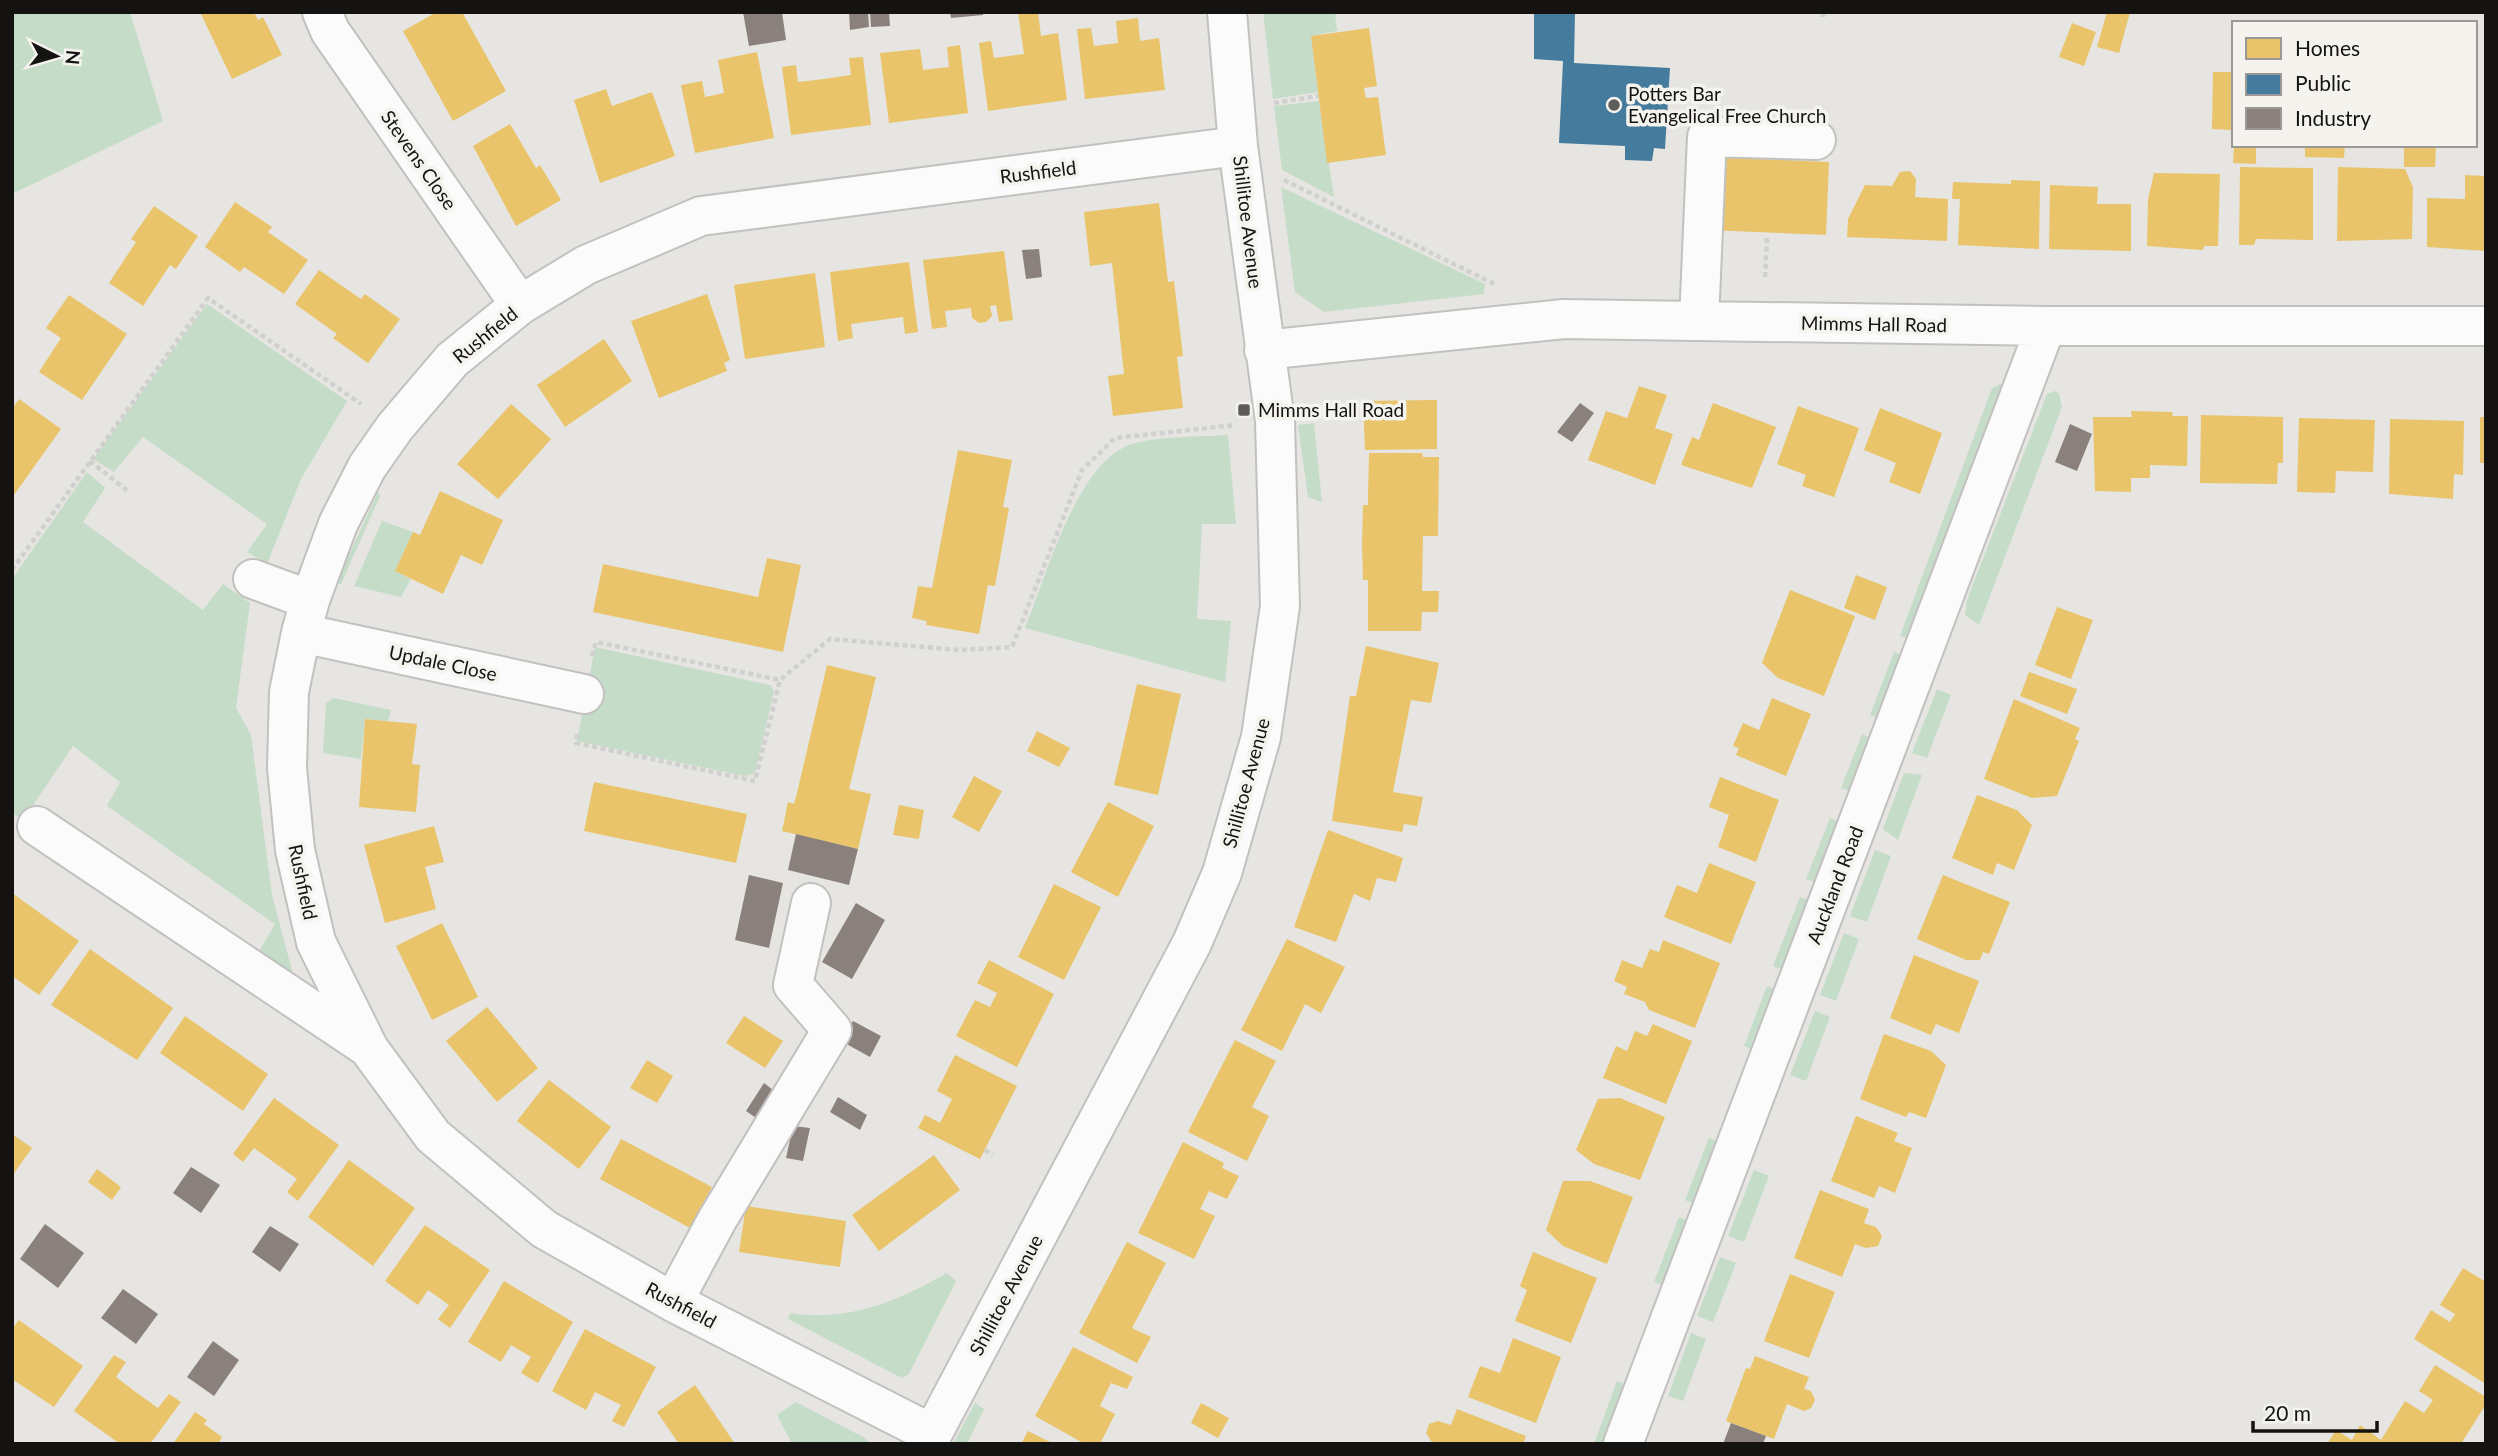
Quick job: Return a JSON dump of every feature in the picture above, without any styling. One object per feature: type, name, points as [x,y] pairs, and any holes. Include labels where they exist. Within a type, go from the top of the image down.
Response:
[{"type":"street","name":"Stevens Close","points":[[321,12],[330,31],[520,306]]},
{"type":"street","name":"Shillitoe Avenue","points":[[930,1439],[1192,943],[1222,873],[1261,737],[1280,606],[1275,421],[1239,153],[1227,12]]},
{"type":"street","points":[[1699,321],[1707,137],[1816,139]]},
{"type":"street","name":"Rushfield","points":[[930,1439],[673,1302],[544,1229],[433,1136],[369,1049],[316,942],[295,850],[287,768],[289,692],[306,617],[338,524],[368,467],[395,427],[452,360],[520,306],[586,265],[701,216],[1239,153]]},
{"type":"street","name":"Mimms Hall Road","points":[[1264,350],[1564,319],[2046,326],[2486,326]]},
{"type":"street","name":"Auckland Road","points":[[1623,1444],[2046,326]]},
{"type":"street","name":"Updale Close","points":[[253,579],[306,617],[584,694]]},
{"type":"street","name":"Rushfield","points":[[37,826],[369,1049]]},
{"type":"street","points":[[673,1302],[717,1220],[832,1030],[793,985],[811,903]]},
{"type":"path","points":[[1239,153],[1503,289]]},
{"type":"path","points":[[1765,277],[1767,238]]},
{"type":"path","points":[[12,570],[208,299],[395,427]]},
{"type":"path","points":[[780,680],[596,642],[576,743],[755,781],[780,680],[830,639],[960,650],[1012,646],[1082,470],[1115,438],[1275,421]]},
{"type":"path","points":[[90,461],[129,492]]},
{"type":"path","points":[[985,1150],[993,1155]]},
{"type":"green space","points":[[12,12],[130,12],[163,121],[12,194]]},
{"type":"green space","points":[[1263,12],[1335,12],[1337,31],[1311,36],[1318,92],[1273,99]]},
{"type":"green space","points":[[1319,101],[1334,197],[1282,170],[1274,106]]},
{"type":"green space","points":[[1281,187],[1485,284],[1484,294],[1324,312],[1295,292]]},
{"type":"green space","points":[[207,304],[347,401],[301,479],[267,564],[247,552],[267,524],[143,437],[114,472],[93,459]]},
{"type":"green space","points":[[2013,378],[1917,641],[1900,636],[1992,388]]},
{"type":"green space","points":[[2055,391],[2059,394],[2062,407],[1979,625],[1965,615],[1967,600],[2047,394]]},
{"type":"green space","points":[[1314,423],[1322,502],[1308,497],[1298,425]]},
{"type":"green space","points":[[1228,435],[1236,524],[1202,524],[1197,619],[1231,621],[1225,682],[1025,628],[1066,523],[1095,473],[1112,455],[1142,441]]},
{"type":"green space","points":[[87,472],[105,488],[83,522],[203,610],[223,584],[250,603],[236,708],[251,735],[272,895],[294,978],[257,955],[275,924],[107,806],[120,782],[73,746],[23,820],[12,813],[12,579]]},
{"type":"green space","points":[[378,492],[380,496],[341,584],[336,583]]},
{"type":"green space","points":[[382,521],[413,532],[395,571],[411,579],[401,597],[354,586]]},
{"type":"green space","points":[[595,647],[770,685],[774,691],[755,773],[745,776],[577,741]]},
{"type":"green space","points":[[1894,652],[1910,658],[1886,721],[1870,715]]},
{"type":"green space","points":[[1937,689],[1951,695],[1927,758],[1912,753]]},
{"type":"green space","points":[[334,698],[391,710],[388,721],[365,719],[361,759],[323,753],[326,703]]},
{"type":"green space","points":[[1862,734],[1879,741],[1858,794],[1841,788]]},
{"type":"green space","points":[[1904,773],[1922,775],[1898,840],[1883,829]]},
{"type":"green space","points":[[1830,818],[1846,825],[1822,885],[1806,879]]},
{"type":"green space","points":[[1875,850],[1891,856],[1867,922],[1850,916]]},
{"type":"green space","points":[[1800,897],[1816,903],[1789,972],[1773,966]]},
{"type":"green space","points":[[1844,933],[1859,939],[1836,1001],[1820,995]]},
{"type":"green space","points":[[1767,986],[1783,992],[1760,1052],[1744,1046]]},
{"type":"green space","points":[[1815,1011],[1830,1017],[1806,1081],[1790,1075]]},
{"type":"green space","points":[[1709,1138],[1724,1144],[1700,1207],[1685,1200]]},
{"type":"green space","points":[[1754,1170],[1769,1176],[1744,1242],[1728,1236]]},
{"type":"green space","points":[[1679,1217],[1694,1223],[1669,1287],[1654,1282]]},
{"type":"green space","points":[[1720,1257],[1736,1263],[1713,1322],[1697,1316]]},
{"type":"green space","points":[[947,1273],[956,1281],[909,1374],[902,1378],[788,1319],[790,1313],[832,1315],[872,1307],[910,1293]]},
{"type":"green space","points":[[1691,1333],[1706,1339],[1683,1401],[1668,1396]]},
{"type":"green space","points":[[1617,1381],[1632,1387],[1611,1444],[1594,1444]]},
{"type":"green space","points":[[796,1402],[865,1438],[870,1444],[792,1444],[777,1415]]},
{"type":"green space","points":[[975,1403],[984,1409],[967,1444],[953,1444]]},
{"type":"building: Homes","points":[[200,12],[254,12],[258,20],[263,17],[282,55],[232,79]]},
{"type":"building: Homes","points":[[437,12],[462,12],[506,91],[453,121],[403,31]]},
{"type":"building: Homes","points":[[1038,12],[1041,36],[1058,33],[1067,100],[988,111],[979,43],[991,41],[994,58],[1024,54],[1018,13]]},
{"type":"building: Homes","points":[[2107,12],[2130,12],[2119,53],[2097,47]]},
{"type":"building: Homes","points":[[1138,18],[1140,41],[1159,38],[1165,90],[1085,99],[1077,29],[1091,28],[1094,46],[1118,43],[1116,21]]},
{"type":"building: Homes","points":[[2072,23],[2096,32],[2084,66],[2059,57]]},
{"type":"building: Homes","points":[[1369,28],[1377,86],[1364,88],[1366,98],[1378,97],[1386,155],[1327,163],[1311,36]]},
{"type":"building: Homes","points":[[960,45],[968,113],[889,123],[880,53],[920,49],[923,70],[949,67],[947,47]]},
{"type":"building: Homes","points":[[757,52],[774,138],[695,153],[681,85],[702,81],[705,97],[724,93],[718,60]]},
{"type":"building: Homes","points":[[863,57],[871,125],[791,135],[782,67],[796,65],[798,82],[824,79],[851,75],[849,58]]},
{"type":"building: Homes","points":[[2213,72],[2231,72],[2231,130],[2212,129]]},
{"type":"building: Homes","points":[[606,89],[612,106],[652,92],[675,156],[600,183],[574,100]]},
{"type":"building: Homes","points":[[510,124],[536,168],[540,165],[561,200],[516,226],[473,146]]},
{"type":"building: Homes","points":[[2234,147],[2256,147],[2256,164],[2233,163]]},
{"type":"building: Homes","points":[[2305,147],[2345,147],[2344,158],[2305,157]]},
{"type":"building: Homes","points":[[2404,147],[2436,147],[2435,167],[2404,167]]},
{"type":"building: Homes","points":[[1711,157],[1829,162],[1826,235],[1708,230]]},
{"type":"building: Homes","points":[[2240,167],[2313,168],[2313,240],[2256,239],[2254,245],[2239,245]]},
{"type":"building: Homes","points":[[2338,167],[2405,169],[2413,187],[2412,239],[2337,241]]},
{"type":"building: Homes","points":[[1910,171],[1916,179],[1915,197],[1948,199],[1947,241],[1847,237],[1848,219],[1865,185],[1892,186],[1900,172]]},
{"type":"building: Homes","points":[[2154,173],[2220,174],[2218,246],[2204,246],[2203,250],[2147,246],[2148,199]]},
{"type":"building: Homes","points":[[2465,175],[2486,176],[2486,251],[2427,247],[2427,198],[2465,199]]},
{"type":"building: Homes","points":[[2011,180],[2040,181],[2039,249],[1958,245],[1960,199],[1952,199],[1953,182],[2011,184]]},
{"type":"building: Homes","points":[[2050,185],[2098,187],[2097,204],[2131,204],[2131,251],[2049,249]]},
{"type":"building: Homes","points":[[235,202],[272,227],[268,232],[308,260],[284,294],[244,267],[240,272],[205,247]]},
{"type":"building: Homes","points":[[1159,203],[1168,282],[1174,281],[1183,356],[1177,357],[1183,408],[1113,416],[1108,376],[1124,374],[1112,263],[1090,266],[1084,212]]},
{"type":"building: Homes","points":[[154,206],[198,236],[176,269],[170,265],[143,306],[109,283],[136,242],[131,239]]},
{"type":"building: Homes","points":[[1004,251],[1013,320],[999,322],[996,305],[990,306],[992,316],[986,322],[979,323],[972,318],[971,308],[945,311],[947,327],[932,329],[923,260]]},
{"type":"building: Homes","points":[[909,262],[918,332],[905,334],[903,317],[851,324],[853,338],[838,341],[830,272]]},
{"type":"building: Homes","points":[[319,270],[361,299],[365,294],[400,319],[368,363],[333,338],[337,334],[295,304]]},
{"type":"building: Homes","points":[[815,273],[825,347],[745,359],[734,285]]},
{"type":"building: Homes","points":[[707,294],[730,360],[724,363],[727,371],[659,398],[631,321]]},
{"type":"building: Homes","points":[[69,295],[127,334],[82,400],[39,372],[61,338],[46,328]]},
{"type":"building: Homes","points":[[604,339],[632,381],[565,427],[537,385]]},
{"type":"building: Homes","points":[[1639,386],[1667,395],[1655,428],[1673,434],[1655,485],[1588,460],[1606,411],[1627,418]]},
{"type":"building: Homes","points":[[19,399],[61,429],[14,495],[12,409]]},
{"type":"building: Homes","points":[[1437,400],[1437,449],[1365,450],[1363,401]]},
{"type":"building: Homes","points":[[1713,403],[1776,427],[1752,488],[1681,465],[1692,437],[1699,440]]},
{"type":"building: Homes","points":[[511,404],[551,439],[498,499],[457,464]]},
{"type":"building: Homes","points":[[1798,406],[1859,428],[1834,497],[1802,486],[1806,475],[1777,464]]},
{"type":"building: Homes","points":[[1880,408],[1942,433],[1920,494],[1889,482],[1896,463],[1864,450]]},
{"type":"building: Homes","points":[[2131,411],[2173,412],[2172,416],[2188,416],[2187,466],[2150,465],[2150,478],[2131,478],[2131,492],[2095,491],[2093,417],[2132,417]]},
{"type":"building: Homes","points":[[2201,415],[2283,417],[2283,463],[2278,463],[2277,484],[2200,483]]},
{"type":"building: Homes","points":[[2480,417],[2486,417],[2486,463],[2480,463]]},
{"type":"building: Homes","points":[[2299,418],[2375,420],[2373,472],[2336,471],[2335,493],[2297,492]]},
{"type":"building: Homes","points":[[2390,419],[2464,421],[2463,475],[2454,474],[2453,499],[2389,494]]},
{"type":"building: Homes","points":[[958,450],[1012,460],[1003,507],[1009,508],[995,586],[988,585],[979,634],[926,625],[927,621],[912,618],[918,586],[932,588]]},
{"type":"building: Homes","points":[[1369,453],[1422,453],[1423,457],[1439,457],[1438,536],[1423,536],[1422,591],[1439,591],[1438,612],[1422,612],[1421,631],[1368,631],[1368,580],[1363,580],[1362,544],[1363,505],[1368,505]]},
{"type":"building: Homes","points":[[440,491],[503,520],[482,565],[461,555],[443,594],[395,571],[413,532],[420,535]]},
{"type":"building: Homes","points":[[767,558],[801,565],[783,652],[593,612],[603,564],[758,597]]},
{"type":"building: Homes","points":[[1856,575],[1887,587],[1875,620],[1844,608]]},
{"type":"building: Homes","points":[[1790,590],[1855,616],[1824,696],[1778,678],[1762,663]]},
{"type":"building: Homes","points":[[2057,607],[2093,620],[2071,679],[2035,665]]},
{"type":"building: Homes","points":[[1366,646],[1439,663],[1431,703],[1411,700],[1393,792],[1423,797],[1417,826],[1404,824],[1402,832],[1332,821],[1350,696],[1356,696]]},
{"type":"building: Homes","points":[[827,665],[876,677],[849,789],[871,794],[858,849],[782,831],[788,802],[794,804],[797,793]]},
{"type":"building: Homes","points":[[2029,672],[2077,689],[2067,714],[2020,696]]},
{"type":"building: Homes","points":[[1137,684],[1181,694],[1158,795],[1114,785]]},
{"type":"building: Homes","points":[[1772,698],[1811,714],[1786,776],[1736,755],[1739,748],[1733,746],[1743,723],[1759,730]]},
{"type":"building: Homes","points":[[2014,699],[2080,728],[2075,739],[2079,741],[2057,796],[2032,798],[1984,779]]},
{"type":"building: Homes","points":[[365,719],[417,724],[412,764],[420,765],[416,812],[359,807]]},
{"type":"building: Homes","points":[[1037,731],[1070,748],[1059,767],[1027,751]]},
{"type":"building: Homes","points":[[974,776],[1002,791],[979,832],[952,817]]},
{"type":"building: Homes","points":[[1720,777],[1779,800],[1756,862],[1718,847],[1729,815],[1709,807]]},
{"type":"building: Homes","points":[[594,782],[747,814],[736,863],[584,831]]},
{"type":"building: Homes","points":[[1977,795],[2017,810],[2032,825],[2014,870],[1997,863],[1993,875],[1952,858]]},
{"type":"building: Homes","points":[[1108,802],[1154,826],[1118,897],[1071,872]]},
{"type":"building: Homes","points":[[899,805],[924,810],[919,839],[893,835]]},
{"type":"building: Homes","points":[[434,826],[444,862],[425,867],[436,909],[385,923],[364,845]]},
{"type":"building: Homes","points":[[1328,830],[1403,858],[1396,882],[1377,878],[1370,901],[1354,894],[1336,942],[1294,927]]},
{"type":"building: Homes","points":[[1709,863],[1756,882],[1731,944],[1664,917],[1677,885],[1697,893]]},
{"type":"building: Homes","points":[[1943,875],[2010,902],[1989,954],[1983,952],[1980,960],[1966,960],[1917,939]]},
{"type":"building: Homes","points":[[1054,884],[1101,907],[1064,980],[1018,957]]},
{"type":"building: Homes","points":[[12,893],[79,941],[39,995],[12,976]]},
{"type":"building: Homes","points":[[442,923],[478,997],[432,1020],[396,946]]},
{"type":"building: Homes","points":[[1287,939],[1345,967],[1321,1013],[1305,1004],[1282,1051],[1241,1030]]},
{"type":"building: Homes","points":[[1663,940],[1720,963],[1695,1028],[1649,1010],[1645,1002],[1624,994],[1627,987],[1614,981],[1622,960],[1642,968],[1650,949],[1659,952]]},
{"type":"building: Homes","points":[[90,949],[173,1008],[137,1060],[51,1005]]},
{"type":"building: Homes","points":[[1914,955],[1979,981],[1959,1033],[1936,1024],[1931,1035],[1890,1018]]},
{"type":"building: Homes","points":[[989,960],[1054,994],[1017,1067],[956,1036],[975,1000],[990,1007],[997,993],[977,983]]},
{"type":"building: Homes","points":[[487,1007],[538,1068],[497,1102],[446,1041]]},
{"type":"building: Homes","points":[[185,1016],[268,1074],[243,1111],[160,1053]]},
{"type":"building: Homes","points":[[744,1016],[783,1041],[765,1068],[726,1043]]},
{"type":"building: Homes","points":[[1653,1024],[1692,1041],[1666,1104],[1603,1078],[1616,1046],[1627,1051],[1635,1031],[1647,1036]]},
{"type":"building: Homes","points":[[1884,1034],[1931,1051],[1946,1065],[1926,1118],[1909,1112],[1906,1117],[1860,1099]]},
{"type":"building: Homes","points":[[1235,1040],[1276,1061],[1252,1107],[1269,1116],[1247,1161],[1188,1132]]},
{"type":"building: Homes","points":[[955,1055],[1017,1086],[980,1159],[918,1128],[925,1115],[940,1123],[952,1099],[937,1091]]},
{"type":"building: Homes","points":[[647,1060],[673,1076],[657,1103],[630,1088]]},
{"type":"building: Homes","points":[[549,1080],[611,1127],[579,1169],[517,1121]]},
{"type":"building: Homes","points":[[274,1098],[339,1145],[298,1201],[287,1192],[297,1179],[254,1148],[243,1162],[233,1154]]},
{"type":"building: Homes","points":[[1620,1098],[1665,1117],[1640,1180],[1594,1164],[1576,1150],[1598,1099]]},
{"type":"building: Homes","points":[[1856,1116],[1898,1133],[1894,1141],[1912,1148],[1895,1193],[1879,1186],[1874,1198],[1831,1181]]},
{"type":"building: Homes","points":[[12,1134],[32,1148],[12,1176]]},
{"type":"building: Homes","points":[[621,1139],[712,1187],[690,1228],[600,1179]]},
{"type":"building: Homes","points":[[1183,1142],[1224,1163],[1222,1168],[1239,1176],[1227,1199],[1209,1191],[1200,1209],[1215,1216],[1194,1259],[1138,1233]]},
{"type":"building: Homes","points":[[934,1155],[960,1190],[879,1251],[852,1215]]},
{"type":"building: Homes","points":[[349,1160],[415,1208],[373,1266],[308,1217]]},
{"type":"building: Homes","points":[[97,1169],[121,1187],[112,1200],[88,1182]]},
{"type":"building: Homes","points":[[1563,1181],[1590,1181],[1633,1197],[1607,1264],[1563,1246],[1546,1230]]},
{"type":"building: Homes","points":[[1820,1190],[1869,1209],[1864,1223],[1876,1227],[1882,1236],[1878,1246],[1866,1248],[1855,1244],[1842,1277],[1794,1258]]},
{"type":"building: Homes","points":[[746,1206],[846,1221],[840,1267],[739,1252]]},
{"type":"building: Homes","points":[[425,1225],[490,1270],[450,1328],[438,1319],[449,1305],[428,1290],[418,1305],[385,1281]]},
{"type":"building: Homes","points":[[1127,1242],[1166,1263],[1132,1328],[1151,1337],[1137,1363],[1079,1333]]},
{"type":"building: Homes","points":[[1533,1252],[1597,1278],[1571,1343],[1515,1321],[1527,1290],[1520,1286]]},
{"type":"building: Homes","points":[[2463,1268],[2486,1282],[2486,1384],[2414,1339],[2431,1310],[2450,1322],[2455,1314],[2440,1305]]},
{"type":"building: Homes","points":[[1790,1274],[1835,1292],[1809,1358],[1764,1341]]},
{"type":"building: Homes","points":[[504,1281],[573,1322],[538,1383],[521,1373],[531,1357],[511,1345],[501,1362],[468,1342]]},
{"type":"building: Homes","points":[[19,1320],[83,1366],[54,1407],[12,1379],[12,1329]]},
{"type":"building: Homes","points":[[585,1329],[656,1367],[624,1427],[612,1421],[621,1405],[595,1392],[586,1410],[552,1391]]},
{"type":"building: Homes","points":[[1513,1338],[1561,1357],[1536,1423],[1468,1397],[1480,1366],[1500,1373]]},
{"type":"building: Homes","points":[[1073,1347],[1133,1377],[1127,1389],[1111,1383],[1100,1406],[1115,1414],[1100,1444],[1085,1444],[1035,1416]]},
{"type":"building: Homes","points":[[114,1355],[126,1362],[116,1377],[158,1408],[169,1394],[181,1402],[150,1444],[120,1444],[74,1411]]},
{"type":"building: Homes","points":[[1755,1356],[1809,1377],[1804,1389],[1811,1391],[1815,1400],[1811,1408],[1804,1411],[1787,1404],[1774,1439],[1726,1421],[1746,1368],[1750,1369]]},
{"type":"building: Homes","points":[[2435,1365],[2486,1397],[2486,1404],[2461,1444],[2327,1444],[2336,1430],[2352,1440],[2360,1425],[2381,1440],[2405,1401],[2424,1413],[2433,1400],[2419,1391]]},
{"type":"building: Homes","points":[[695,1385],[735,1444],[679,1444],[657,1412]]},
{"type":"building: Homes","points":[[1201,1403],[1229,1418],[1218,1438],[1191,1423]]},
{"type":"building: Homes","points":[[1457,1409],[1526,1436],[1523,1444],[1439,1444],[1431,1441],[1426,1433],[1429,1424],[1438,1421],[1451,1425]]},
{"type":"building: Homes","points":[[195,1412],[207,1420],[204,1424],[222,1437],[218,1444],[173,1444]]},
{"type":"building: Homes","points":[[1028,1431],[1054,1444],[1021,1444]]},
{"type":"building: Public","name":"Potters Bar Evangelical Free Church","points":[[1534,12],[1575,12],[1574,63],[1670,68],[1665,149],[1654,148],[1652,161],[1625,160],[1625,146],[1559,143],[1563,61],[1534,59]]},
{"type":"building: Industry","points":[[743,12],[782,12],[786,40],[749,46]]},
{"type":"building: Industry","points":[[849,12],[868,12],[869,27],[850,30]]},
{"type":"building: Industry","points":[[870,12],[889,12],[890,26],[871,27]]},
{"type":"building: Industry","points":[[950,12],[983,12],[983,15],[951,18]]},
{"type":"building: Industry","points":[[1039,249],[1042,277],[1026,279],[1022,250]]},
{"type":"building: Industry","points":[[1580,403],[1594,413],[1572,442],[1557,432]]},
{"type":"building: Industry","points":[[2070,424],[2092,434],[2077,471],[2055,462]]},
{"type":"building: Industry","points":[[796,834],[858,849],[849,885],[788,870]]},
{"type":"building: Industry","points":[[749,875],[783,883],[769,948],[735,940]]},
{"type":"building: Industry","points":[[856,903],[885,920],[852,979],[822,962]]},
{"type":"building: Industry","points":[[853,1021],[881,1036],[870,1057],[841,1041]]},
{"type":"building: Industry","points":[[764,1083],[777,1093],[759,1120],[746,1111]]},
{"type":"building: Industry","points":[[838,1097],[867,1115],[860,1130],[830,1112]]},
{"type":"building: Industry","points":[[793,1126],[810,1128],[803,1161],[786,1158]]},
{"type":"building: Industry","points":[[191,1167],[220,1185],[201,1213],[173,1193]]},
{"type":"building: Industry","points":[[45,1224],[84,1253],[58,1288],[20,1259]]},
{"type":"building: Industry","points":[[270,1226],[299,1244],[280,1272],[252,1252]]},
{"type":"building: Industry","points":[[123,1289],[158,1314],[136,1344],[101,1318]]},
{"type":"building: Industry","points":[[213,1341],[239,1360],[214,1396],[187,1377]]},
{"type":"building: Industry","points":[[1731,1423],[1766,1436],[1763,1444],[1723,1444]]},
{"type":"place","name":"Potters Bar Evangelical Free Church","points":[[1614,105]]},
{"type":"place","name":"Mimms Hall Road","points":[[1244,410]]}]
